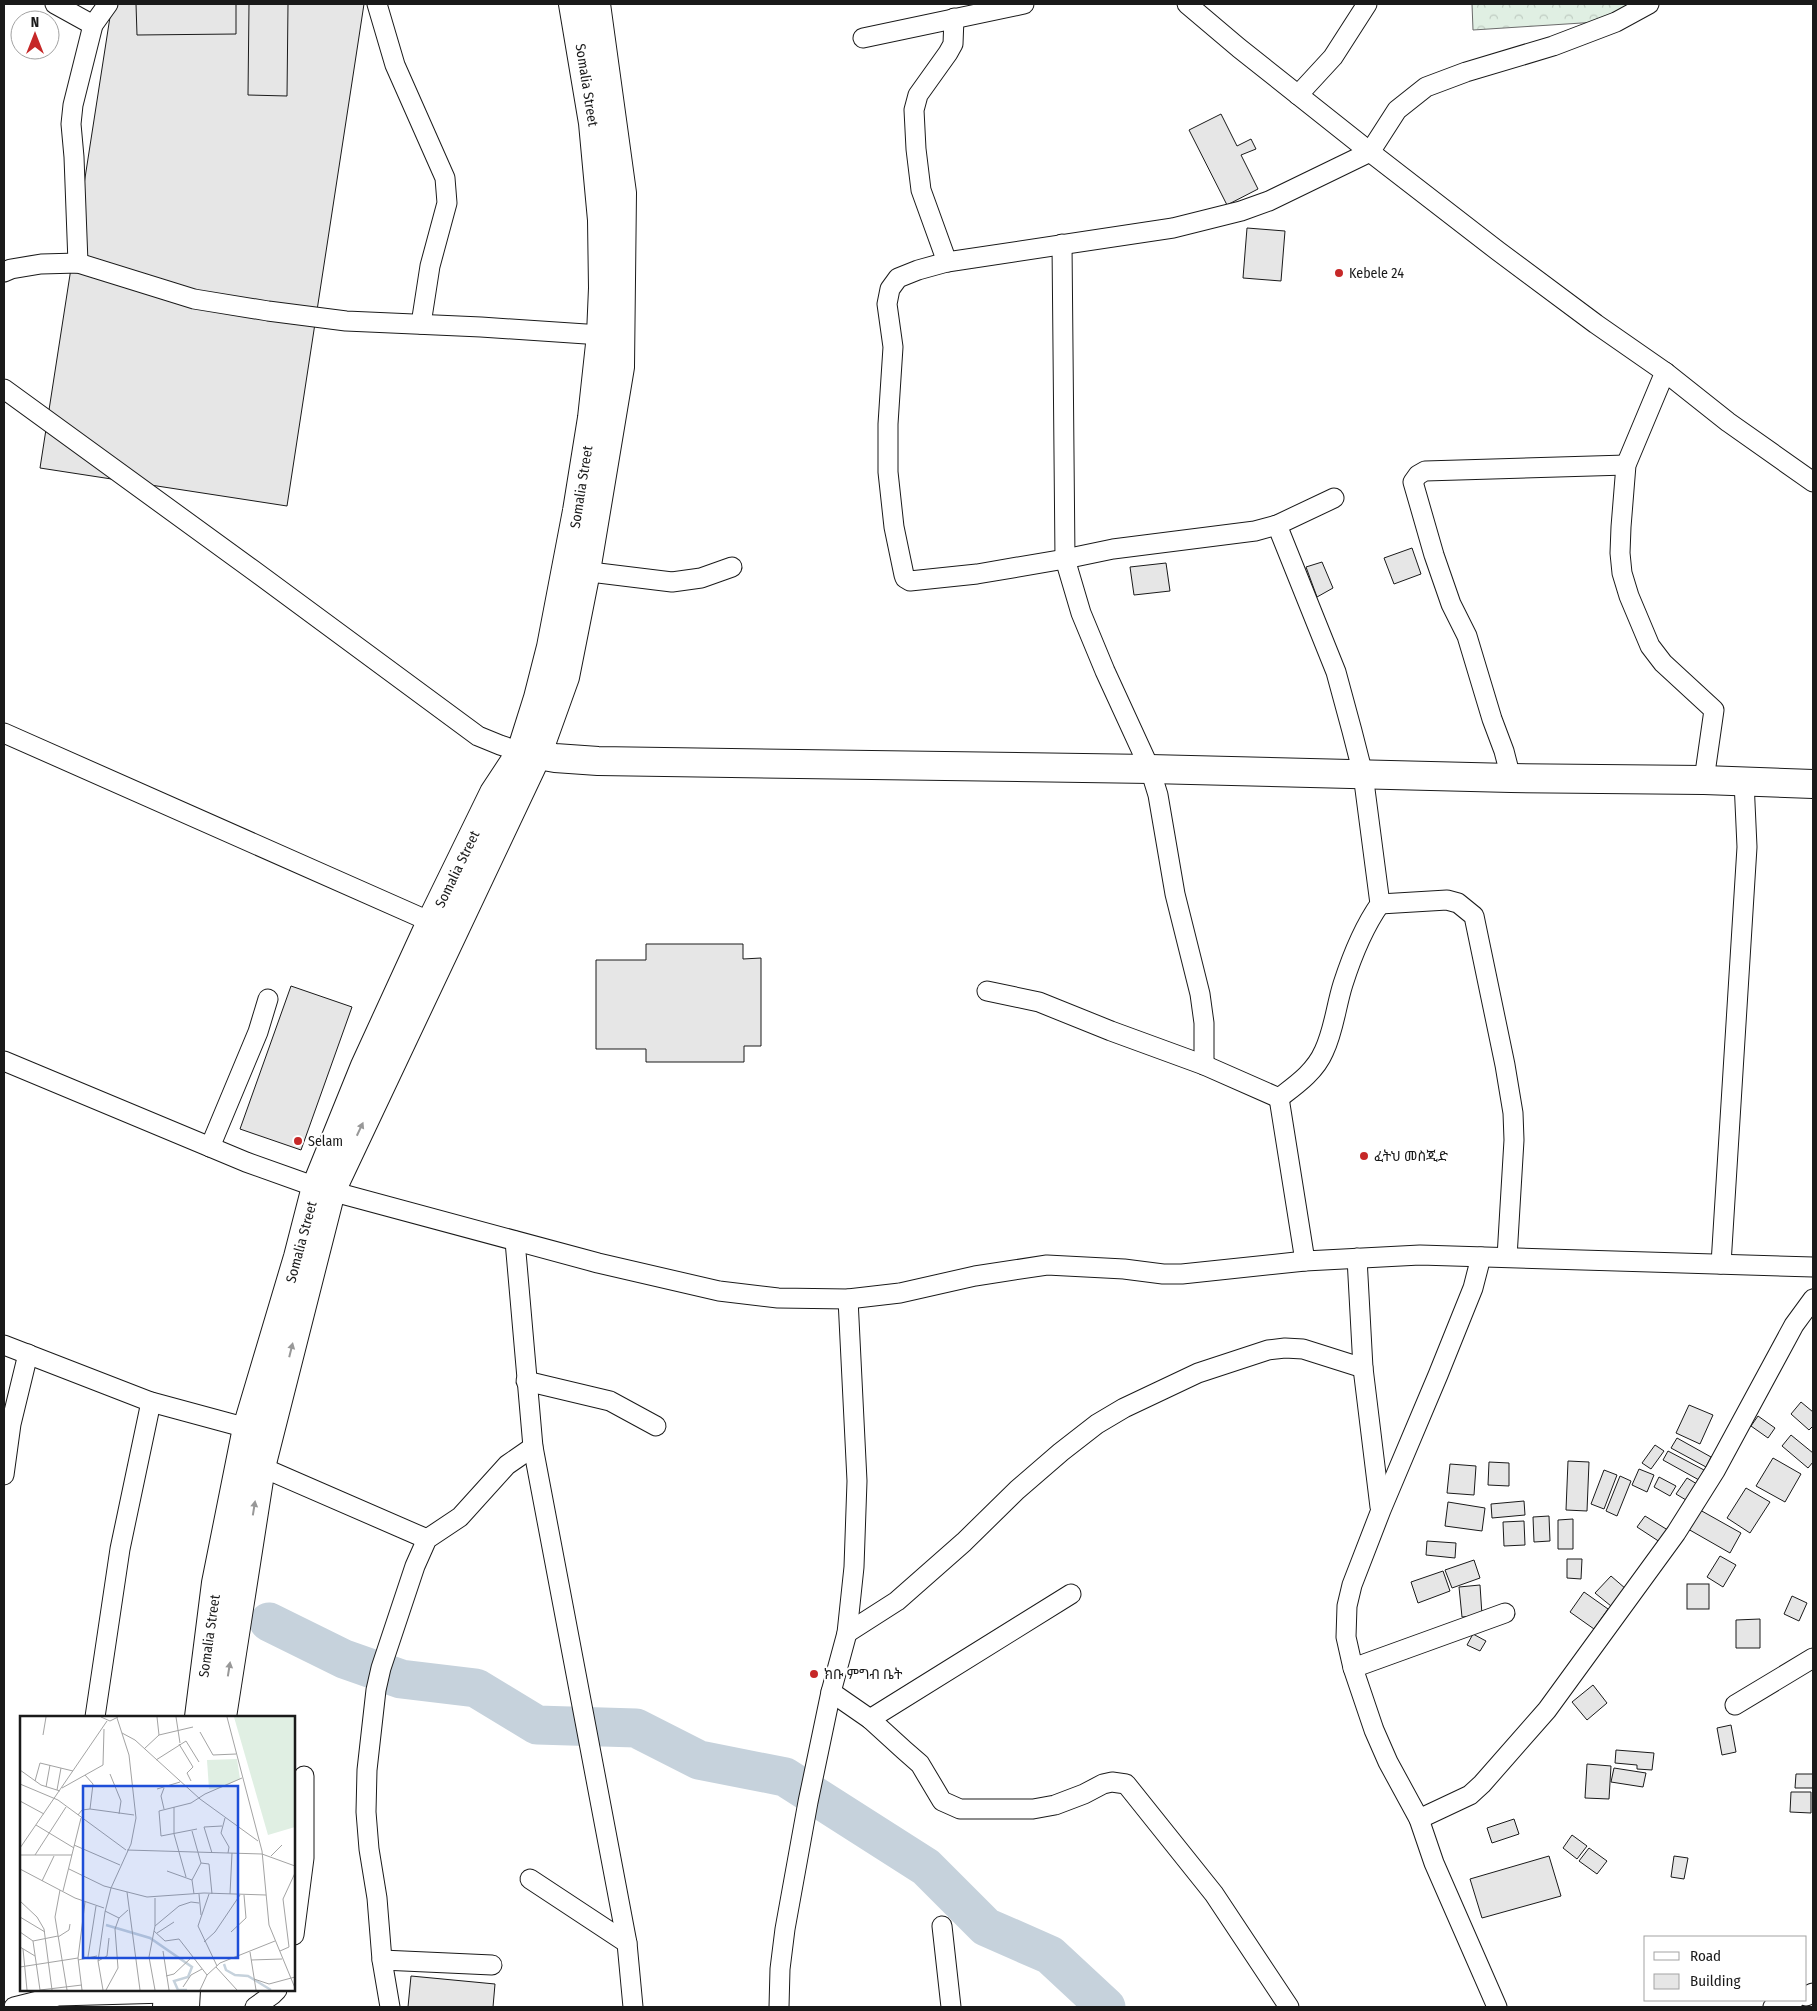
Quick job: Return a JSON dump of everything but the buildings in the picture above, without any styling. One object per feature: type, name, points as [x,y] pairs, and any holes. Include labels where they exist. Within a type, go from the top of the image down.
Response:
[{"type":"main road","name":"Somalia Street","points":[[573,4],[594,123],[602,220],[603,288],[576,570]]},
{"type":"main road","points":[[222,1716],[251,1463],[323,1189],[565,677],[576,570],[620,368],[622,193],[596,4]]},
{"type":"main road","name":"Somalia Street","points":[[199,1716],[216,1583],[251,1463],[247,1428],[298,1257],[364,1066],[494,793],[529,753]]},
{"type":"main road","points":[[529,753],[598,761],[1150,769],[1511,778],[1704,780],[1813,784]]},
{"type":"street","points":[[56,4],[93,25]]},
{"type":"street","points":[[78,263],[71,124],[73,105],[93,25],[108,4]]},
{"type":"street","points":[[376,4],[395,65],[445,178],[447,203],[430,266],[421,324]]},
{"type":"street","points":[[863,38],[1024,4]]},
{"type":"street","points":[[1187,4],[1370,152],[1552,292],[1665,372],[1728,422],[1813,482]]},
{"type":"street","points":[[1298,95],[1333,57],[1367,4]]},
{"type":"street","points":[[1334,498],[1276,525],[1255,531],[1113,549],[1065,559],[914,582],[905,578],[894,527],[888,472],[888,424],[893,347],[888,296],[892,284],[898,278],[918,270],[947,262],[1173,228],[1241,211],[1285,193],[1370,152],[1397,110],[1426,87],[1466,72],[1576,38],[1616,22],[1649,4]]},
{"type":"street","points":[[947,262],[921,190],[914,110],[918,96],[953,44],[954,18]]},
{"type":"street","points":[[1062,244],[1065,559],[1081,614],[1104,671],[1150,769],[1158,795],[1175,894],[1200,994],[1204,1023],[1204,1065]]},
{"type":"street","points":[[4,272],[41,264],[78,263],[194,299],[268,311],[346,321],[600,335]]},
{"type":"street","points":[[1665,372],[1626,465],[1620,527],[1620,553],[1622,572],[1629,596],[1650,646],[1663,663],[1714,710],[1704,780]]},
{"type":"street","points":[[4,389],[478,736],[500,745],[529,753]]},
{"type":"street","points":[[1511,778],[1467,636],[1451,604],[1434,555],[1413,482],[1418,475],[1425,472],[1626,465]]},
{"type":"street","points":[[1276,525],[1336,672],[1363,774],[1380,904],[1368,922],[1356,948],[1343,983],[1324,1051],[1306,1077],[1279,1098]]},
{"type":"street","points":[[576,570],[685,582],[732,567]]},
{"type":"street","points":[[4,733],[431,922]]},
{"type":"street","points":[[1721,1264],[1746,847],[1744,781]]},
{"type":"street","points":[[1380,904],[1448,900],[1458,903],[1474,916],[1513,1113],[1514,1140],[1507,1257]]},
{"type":"street","points":[[987,990],[1039,1002],[1111,1032],[1204,1065],[1279,1098]]},
{"type":"street","points":[[210,1147],[258,1032],[268,999]]},
{"type":"street","points":[[4,1061],[246,1162],[323,1189],[598,1262],[720,1291],[778,1298],[848,1299],[900,1293],[975,1276],[1038,1266],[1124,1269],[1172,1274],[1305,1261],[1420,1255],[1813,1267]]},
{"type":"street","points":[[1279,1098],[1305,1261]]},
{"type":"street","points":[[515,1241],[533,1447],[627,1943],[632,2007]]},
{"type":"street","points":[[1481,1257],[1473,1288],[1446,1357],[1381,1510],[1352,1585],[1347,1606],[1346,1637],[1353,1668],[1374,1730],[1388,1762],[1420,1819],[1434,1864],[1496,2007]]},
{"type":"street","points":[[1357,1258],[1362,1368],[1381,1510]]},
{"type":"street","points":[[778,2007],[785,1929],[808,1802],[831,1692],[847,1634],[854,1566],[858,1481],[848,1299]]},
{"type":"street","points":[[1420,1819],[1470,1795],[1482,1784],[1547,1710],[1676,1533],[1715,1471],[1794,1325],[1813,1299]]},
{"type":"street","points":[[4,1345],[152,1402],[247,1428]]},
{"type":"street","points":[[847,1634],[898,1601],[964,1542],[1017,1490],[1091,1429],[1124,1408],[1198,1373],[1268,1350],[1285,1348],[1303,1349],[1362,1368]]},
{"type":"street","points":[[4,1475],[11,1424],[28,1354]]},
{"type":"street","points":[[526,1381],[610,1401],[656,1426]]},
{"type":"street","points":[[95,1716],[120,1550],[152,1402]]},
{"type":"street","points":[[390,2007],[382,1960],[377,1898],[369,1848],[366,1812],[367,1770],[376,1690],[415,1566],[427,1539],[460,1517],[507,1465],[533,1447]]},
{"type":"street","points":[[251,1463],[427,1539]]},
{"type":"street","points":[[870,1719],[1071,1594]]},
{"type":"street","points":[[1353,1668],[1506,1613]]},
{"type":"street","points":[[1735,1705],[1813,1658]]},
{"type":"street","points":[[831,1692],[870,1719],[920,1764],[942,1801],[960,1809],[1033,1809],[1055,1805],[1104,1784],[1112,1782],[1126,1784],[1214,1894],[1282,2005]]},
{"type":"street","points":[[295,1927],[304,1858],[304,1776]]},
{"type":"street","points":[[530,1879],[627,1943]]},
{"type":"street","points":[[942,1926],[951,2007]]},
{"type":"street","points":[[382,1960],[492,1965]]},
{"type":"street","points":[[255,2007],[276,1991]]},
{"type":"street","points":[[14,2007],[58,1993],[175,1997]]},
{"type":"street","points":[[1773,2007],[1791,2001]]},
{"type":"green space","points":[[1472,4],[1638,4],[1613,21],[1473,30]]},
{"type":"waterway","points":[[269,1622],[344,1659],[401,1679],[476,1688],[537,1725],[636,1728],[699,1760],[785,1777],[926,1867],[986,1927],[1050,1955],[1106,2007]]},
{"type":"place","name":"Kebele 24","points":[[1339,273]]},
{"type":"place","name":"Selam","points":[[298,1141]]},
{"type":"place","name":"ፈትህ መስጂድ","points":[[1364,1156]]},
{"type":"place","name":"ክቡ ምግብ ቤት","points":[[814,1674]]}]
